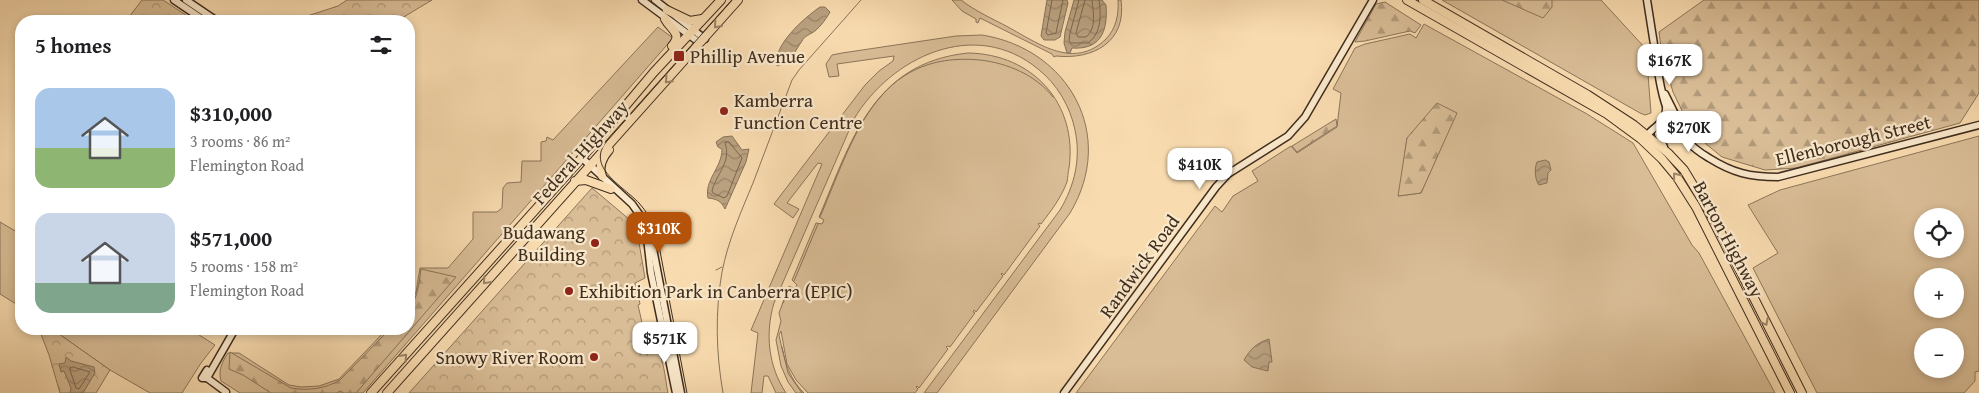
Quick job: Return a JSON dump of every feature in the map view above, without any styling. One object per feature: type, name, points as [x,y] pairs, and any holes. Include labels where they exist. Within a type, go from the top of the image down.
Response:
[{"type":"highway","name":"Federal Highway","points":[[371,393],[580,160],[654,72],[721,0]]},
{"type":"highway","name":"Federal Highway","points":[[387,393],[738,0]]},
{"type":"highway","name":"Barton Highway","points":[[1408,0],[1607,114],[1651,148],[1677,177],[1713,239],[1790,393]]},
{"type":"highway","name":"Barton Highway","points":[[1424,0],[1588,95],[1634,125],[1668,153],[1684,170],[1721,234],[1802,393]]},
{"type":"highway","points":[[667,10],[690,21],[702,19]]},
{"type":"highway","points":[[654,72],[657,63],[678,38],[676,31],[665,19]]},
{"type":"highway","points":[[602,176],[600,171],[604,156],[627,129],[631,118]]},
{"type":"highway","points":[[1647,135],[1651,148]]},
{"type":"highway","points":[[575,181],[586,180],[611,189]]},
{"type":"street","points":[[174,0],[196,15]]},
{"type":"street","points":[[186,0],[208,15]]},
{"type":"street","points":[[642,0],[665,19],[690,32]]},
{"type":"street","points":[[655,0],[702,41]]},
{"type":"street","name":"Randwick Road","points":[[1064,393],[1216,187],[1228,174],[1288,136],[1305,117],[1372,0]]},
{"type":"street","name":"Ellenborough Street","points":[[1647,0],[1656,59],[1669,108],[1681,132]]},
{"type":"street","points":[[1647,135],[1671,119],[1669,108]]},
{"type":"street","points":[[1668,153],[1658,137],[1660,125],[1669,108]]},
{"type":"street","name":"Ellenborough Street","points":[[1671,119],[1695,150],[1732,171],[1755,177],[1778,177],[1979,125]]},
{"type":"street","points":[[1634,125],[1649,128],[1660,125],[1671,127],[1681,132]]},
{"type":"street","points":[[580,160],[629,205],[640,218],[645,230],[651,273],[676,393]]},
{"type":"street","points":[[588,167],[602,176],[632,204],[649,228],[681,393]]},
{"type":"street","points":[[227,392],[203,378],[231,335]]},
{"type":"green space","points":[[142,0],[163,0],[186,15],[131,15]]},
{"type":"green space","points":[[347,0],[432,0],[407,15],[310,15],[338,6]]},
{"type":"green space","points":[[952,0],[961,0],[1044,46],[1069,53],[1082,53],[1094,48],[1106,39],[1116,21],[1118,0],[1121,0],[1121,15],[1119,27],[1105,45],[1083,55],[1054,57],[1052,54],[980,18],[978,23],[976,22],[976,19],[962,11]]},
{"type":"green space","points":[[1442,0],[1601,0],[1646,49],[1651,113],[1645,115],[1640,113]]},
{"type":"green space","points":[[1502,0],[1552,0],[1552,7],[1543,18]]},
{"type":"green space","points":[[1704,0],[1979,0],[1979,93],[1960,123],[1796,168],[1765,170],[1722,157],[1706,144],[1685,117],[1673,92],[1662,55],[1659,32]]},
{"type":"green space","points":[[1385,2],[1421,25],[1415,33],[1410,31],[1355,42],[1376,4]]},
{"type":"green space","points":[[1424,24],[1587,114],[1633,143],[1692,245],[1699,253],[1775,393],[1076,393],[1215,206],[1222,212],[1233,196],[1258,181],[1252,171],[1291,146],[1297,153],[1337,127],[1341,93],[1333,89],[1355,48],[1410,34],[1416,38]],"holes":[[[1456,113],[1421,193],[1399,196],[1407,138]]]},
{"type":"green space","points":[[658,27],[673,38],[415,333],[415,294],[420,268],[448,268],[473,239],[473,212],[497,212],[502,208],[503,188],[507,183],[521,182],[522,161],[541,161],[541,142],[546,141],[547,137],[553,140]]},
{"type":"green space","points":[[982,35],[1013,43],[1039,58],[1060,77],[1076,100],[1086,126],[1088,154],[1083,184],[1070,213],[937,393],[924,393],[1060,210],[1073,181],[1077,161],[1077,140],[1070,112],[1057,89],[1038,69],[1014,54],[988,46],[962,46],[936,51],[912,62],[890,78],[870,97],[854,119],[774,303],[771,314],[770,349],[775,372],[786,393],[776,393],[768,376],[764,376],[762,393],[751,393],[758,333],[751,330],[822,164],[818,163],[787,203],[799,209],[793,218],[774,204],[865,85],[879,71],[893,61],[894,56],[837,64],[839,76],[829,77],[826,64],[832,55],[842,53],[956,36]]},
{"type":"green space","points":[[968,53],[991,56],[1012,62],[1031,73],[1046,87],[1058,104],[1066,123],[1070,145],[1067,182],[1062,193],[1041,224],[1038,224],[1040,226],[1004,275],[1001,274],[1003,276],[976,312],[974,310],[973,312],[975,313],[950,347],[946,347],[948,349],[919,388],[916,387],[918,389],[915,393],[808,393],[796,380],[787,364],[781,331],[779,335],[787,366],[798,387],[804,393],[796,393],[788,382],[781,366],[776,340],[781,321],[779,313],[789,286],[795,289],[797,285],[792,280],[816,223],[822,224],[824,220],[819,217],[855,135],[869,111],[887,90],[909,72],[935,60]]},
{"type":"green space","points":[[1437,103],[1457,113],[1421,193],[1398,196],[1407,138]]},
{"type":"green space","points":[[1336,119],[1337,126],[1297,152],[1292,146]]},
{"type":"green space","points":[[1979,136],[1979,371],[1975,372],[1975,381],[1964,393],[1817,393],[1753,268],[1778,253],[1748,205],[1780,190]]},
{"type":"green space","name":"Exhibition Park in Canberra (EPIC)","points":[[592,188],[636,225],[645,278],[635,283],[637,299],[639,299],[640,304],[638,305],[645,336],[660,354],[668,393],[409,393]]},
{"type":"green space","points":[[0,222],[15,231],[15,303],[0,294]]},
{"type":"green space","points":[[421,269],[456,277],[415,325],[415,297]]},
{"type":"green space","points":[[41,335],[60,335],[110,370],[96,393],[60,393]]},
{"type":"green space","points":[[60,335],[199,335],[215,345],[182,393],[150,393],[110,370]]},
{"type":"green space","points":[[381,335],[414,335],[363,393],[240,393],[221,381],[220,370],[228,353],[239,353],[289,385],[301,387],[319,386],[339,379]]},
{"type":"green space","points":[[384,335],[406,335],[356,393],[340,391],[337,393],[271,393],[243,375],[229,369],[230,352],[291,388],[316,388],[340,380]]},
{"type":"water","points":[[1047,0],[1067,0],[1068,3],[1060,37],[1055,40],[1044,40],[1041,36]]},
{"type":"water","points":[[1074,0],[1102,0],[1106,5],[1106,23],[1101,37],[1096,42],[1082,48],[1072,48],[1070,53],[1067,53],[1064,43],[1065,32]]},
{"type":"water","points":[[820,7],[825,7],[830,12],[825,20],[815,31],[804,38],[795,53],[786,62],[777,66],[779,50],[784,41],[798,25]]},
{"type":"water","points":[[732,136],[742,150],[749,149],[746,162],[725,209],[718,201],[708,198],[707,192],[708,185],[721,156],[722,149],[718,147],[716,142],[723,137]]},
{"type":"water","points":[[1545,160],[1549,162],[1551,170],[1548,173],[1547,183],[1539,185],[1535,171],[1536,165],[1537,162]]},
{"type":"water","points":[[1269,339],[1272,362],[1269,362],[1268,371],[1252,367],[1244,360],[1255,346]]},
{"type":"water","points":[[66,357],[71,361],[94,367],[95,373],[83,393],[70,393],[71,388],[64,371],[61,372],[59,364],[65,363]]},
{"type":"waterway","points":[[723,393],[719,363],[717,317],[722,272],[731,238],[792,80],[861,0]]},
{"type":"waterway","points":[[820,217],[857,131],[873,106],[892,85],[915,70],[944,61],[980,60],[1010,67],[1030,76],[1053,97]]},
{"type":"waterway","points":[[794,281],[818,224]]},
{"type":"waterway","points":[[716,270],[722,267]]},
{"type":"waterway","points":[[783,303],[791,288]]},
{"type":"waterway","points":[[782,347],[788,373],[802,393]]},
{"type":"tram line","points":[[687,393],[656,230],[642,206],[616,183],[603,168],[600,159],[601,150],[732,0]]},
{"type":"place","name":"Phillip Avenue","points":[[679,56]]},
{"type":"place","name":"Kamberra Function Centre","points":[[724,111]]},
{"type":"place","name":"Budawang Building","points":[[595,243]]},
{"type":"place","name":"Exhibition Park in Canberra (EPIC)","points":[[569,291]]},
{"type":"place","name":"Snowy River Room","points":[[594,357]]}]
